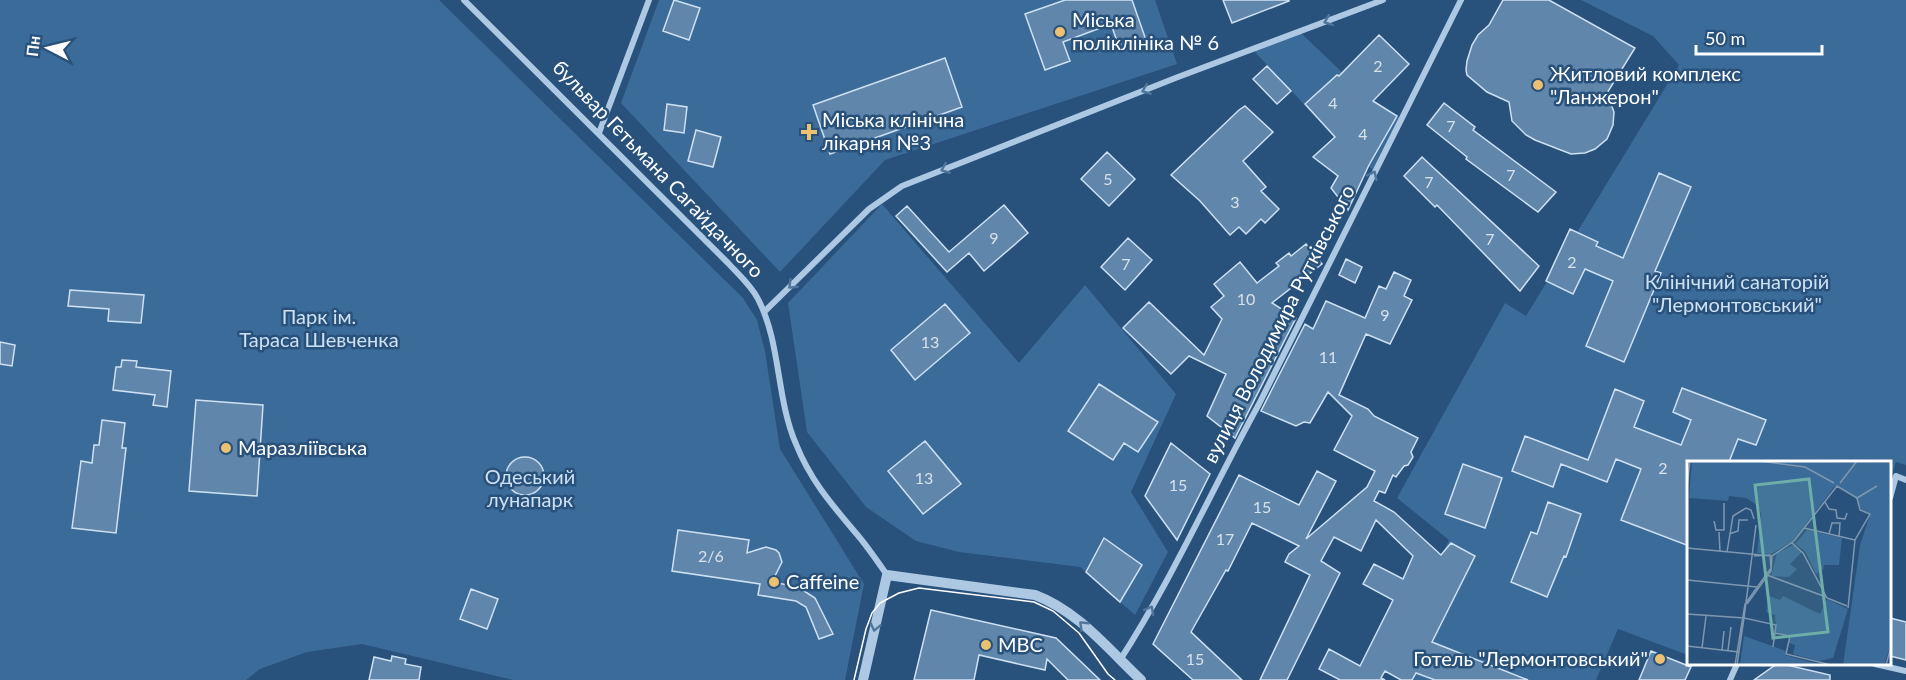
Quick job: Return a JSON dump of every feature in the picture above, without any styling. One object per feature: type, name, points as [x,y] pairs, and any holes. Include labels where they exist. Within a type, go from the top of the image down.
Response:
[{"type":"street","name":"бульвар Гетьмана Сагайдачного","points":[[464,0],[728,263],[757,297],[764,312],[772,344],[786,418],[803,462],[814,481],[887,575]]},
{"type":"street","points":[[599,133],[649,0]]},
{"type":"street","points":[[764,312],[869,209],[902,186],[1189,73],[1383,0]]},
{"type":"street","name":"вулиця Володимира Рутківського","points":[[1120,660],[1141,628],[1178,560],[1259,404],[1461,0]]},
{"type":"street","points":[[1891,494],[1896,476],[1906,480]]},
{"type":"street","points":[[863,680],[887,575],[1035,595],[1052,601],[1071,613],[1141,680]]},
{"type":"street","points":[[1730,680],[1736,665]]},
{"type":"street","points":[[1883,665],[1906,671]]},
{"type":"green space","name":"Парк ім. Тараса Шевченка","points":[[0,0],[439,0],[743,298],[757,320],[765,351],[780,449],[864,584],[845,680],[513,680],[362,644],[307,652],[260,669],[246,680],[0,680]]},
{"type":"green space","name":"Міська клінічна лікарня №3","points":[[659,0],[1155,0],[1177,64],[885,160],[780,272],[621,103]]},
{"type":"green space","name":"Клінічний санаторій \"Лермонтовський\"","points":[[1581,0],[1906,0],[1906,465],[1896,462],[1891,477],[1891,461],[1687,461],[1687,655],[1618,629],[1596,680],[1401,680],[1385,671],[1449,540],[1397,498],[1505,303],[1526,316],[1679,65],[1653,36]]},
{"type":"green space","points":[[1301,33],[1373,102],[1400,118],[1374,171],[1329,131],[1253,50]]},
{"type":"green space","points":[[882,204],[1019,363],[1085,285],[1176,394],[1131,492],[1168,552],[1135,615],[1080,567],[959,552],[916,541],[866,507],[807,432],[788,303]]},
{"type":"building","points":[[674,0],[700,8],[689,40],[663,31]]},
{"type":"building","name":"Міська поліклініка № 6","points":[[1065,0],[1132,0],[1146,40],[1120,50],[1111,24],[1063,42],[1070,61],[1045,70],[1025,14]]},
{"type":"building","points":[[1223,0],[1289,0],[1289,1],[1232,23]]},
{"type":"building","name":"Житловий комплекс \"Ланжерон\"","points":[[1503,0],[1549,0],[1635,48],[1607,93],[1614,112],[1613,125],[1607,139],[1595,149],[1585,153],[1571,154],[1526,135],[1512,121],[1509,102],[1487,92],[1467,75],[1467,61],[1472,45],[1478,35],[1489,25]]},
{"type":"building","points":[[1379,35],[1409,64],[1373,101],[1397,116],[1369,165],[1348,210],[1331,188],[1338,176],[1313,157],[1335,137],[1305,104],[1337,75],[1339,76]]},
{"type":"building","points":[[945,58],[962,107],[830,154],[813,105]]},
{"type":"building","points":[[1267,66],[1291,91],[1277,104],[1253,79]]},
{"type":"building","points":[[1444,103],[1475,127],[1473,130],[1556,192],[1538,212],[1466,159],[1467,157],[1427,125]]},
{"type":"building","points":[[667,104],[687,107],[684,133],[664,130]]},
{"type":"building","points":[[1245,106],[1273,132],[1243,161],[1266,187],[1261,191],[1279,209],[1265,223],[1261,219],[1246,234],[1239,227],[1230,235],[1200,201],[1171,175]]},
{"type":"building","points":[[696,130],[721,137],[713,167],[688,161]]},
{"type":"building","points":[[1107,152],[1135,179],[1109,206],[1081,179]]},
{"type":"building","points":[[1422,157],[1539,266],[1520,291],[1437,205],[1435,207],[1404,176]]},
{"type":"building","points":[[1659,173],[1691,187],[1655,271],[1661,273],[1624,362],[1586,346],[1613,281],[1585,269],[1573,294],[1546,281],[1570,229],[1598,242],[1596,246],[1623,258]]},
{"type":"building","points":[[1004,205],[1028,233],[984,271],[969,253],[947,272],[896,216],[907,206],[949,252]]},
{"type":"building","points":[[1128,238],[1152,260],[1125,290],[1101,267]]},
{"type":"building","points":[[1306,244],[1322,264],[1272,303],[1296,318],[1235,438],[1207,416],[1226,374],[1189,356],[1171,374],[1123,328],[1149,302],[1204,355],[1222,319],[1211,307],[1224,296],[1214,284],[1240,262],[1257,283],[1279,266],[1276,263],[1289,253],[1291,256]]},
{"type":"building","points":[[1346,259],[1362,267],[1355,283],[1339,275]]},
{"type":"building","points":[[1394,272],[1411,280],[1404,296],[1412,300],[1390,344],[1366,334],[1339,395],[1418,438],[1411,452],[1413,457],[1408,465],[1404,466],[1396,477],[1393,475],[1385,493],[1379,491],[1374,501],[1394,512],[1441,555],[1451,543],[1475,556],[1432,642],[1528,680],[1435,680],[1416,673],[1412,680],[1401,680],[1385,671],[1381,678],[1385,680],[1340,680],[1319,669],[1329,649],[1360,666],[1393,600],[1363,584],[1374,564],[1403,579],[1413,556],[1376,520],[1361,551],[1334,537],[1321,561],[1340,573],[1287,680],[1260,680],[1310,575],[1285,562],[1289,554],[1299,546],[1252,523],[1228,571],[1226,570],[1191,632],[1242,680],[1193,680],[1153,644],[1239,475],[1299,505],[1317,471],[1336,481],[1306,539],[1367,487],[1375,471],[1334,450],[1352,416],[1328,392],[1310,423],[1304,422],[1296,426],[1261,411],[1305,324],[1313,329],[1326,301],[1365,318],[1379,286],[1386,289]]},
{"type":"building","points":[[70,290],[144,295],[141,323],[108,321],[109,309],[68,306]]},
{"type":"building","points":[[945,304],[970,333],[915,380],[891,350]]},
{"type":"building","points":[[0,342],[15,345],[12,366],[0,364]]},
{"type":"building","points":[[122,360],[137,361],[136,367],[171,371],[167,407],[153,405],[155,395],[113,390],[116,367],[121,367]]},
{"type":"building","points":[[1099,384],[1158,422],[1138,452],[1124,443],[1113,460],[1068,431]]},
{"type":"building","points":[[1682,388],[1766,420],[1756,445],[1738,439],[1729,461],[1687,461],[1687,545],[1621,520],[1641,469],[1616,459],[1607,482],[1561,464],[1553,487],[1512,471],[1525,436],[1588,460],[1615,389],[1644,401],[1634,427],[1681,445],[1691,420],[1673,412]]},
{"type":"building","name":"Маразліївська","points":[[196,400],[263,405],[257,496],[189,491]]},
{"type":"building","points":[[102,420],[125,423],[122,448],[126,448],[116,533],[72,528],[81,461],[92,463],[94,445],[99,445]]},
{"type":"building","points":[[925,441],[961,484],[923,514],[888,471]]},
{"type":"building","points":[[1171,443],[1210,474],[1177,540],[1145,496]]},
{"type":"building","points":[[525,457],[539,462],[544,476],[539,490],[525,495],[511,490],[506,476],[511,462]]},
{"type":"building","points":[[1463,464],[1502,478],[1485,528],[1445,514]]},
{"type":"building","points":[[1548,502],[1581,514],[1566,557],[1564,556],[1547,597],[1511,582],[1531,532],[1537,534]]},
{"type":"building","points":[[678,530],[749,540],[747,553],[766,547],[776,550],[782,562],[772,582],[798,587],[815,598],[833,634],[819,639],[806,607],[796,601],[758,595],[760,584],[672,571]]},
{"type":"building","points":[[1104,538],[1142,565],[1120,602],[1086,572]]},
{"type":"building","points":[[471,589],[498,599],[487,629],[460,619]]},
{"type":"building","name":"МВС","points":[[931,610],[1056,638],[1100,680],[1068,680],[1047,659],[1045,670],[979,655],[974,680],[914,680]]},
{"type":"building","points":[[1891,618],[1906,622],[1906,660],[1891,656]]},
{"type":"building","name":"Готель \"Лермонтовський\"","points":[[1651,651],[1691,667],[1685,680],[1639,680]]},
{"type":"building","points":[[392,656],[406,659],[405,664],[421,667],[419,680],[369,680],[374,657],[391,661]]},
{"type":"building","points":[[1775,665],[1787,665],[1830,675],[1830,680],[1754,680]]},
{"type":"tram line","points":[[854,680],[872,613],[880,603],[899,593],[919,588],[1034,602],[1053,611],[1079,633],[1108,674],[1115,680]]},
{"type":"place","name":"Міська поліклініка № 6","points":[[1060,32]]},
{"type":"place","name":"Житловий комплекс \"Ланжерон\"","points":[[1538,85]]},
{"type":"place","name":"Міська клінічна лікарня №3","points":[[809,132]]},
{"type":"place","name":"Маразліївська","points":[[226,448]]},
{"type":"place","name":"Caffeine","points":[[774,582]]},
{"type":"place","name":"МВС","points":[[986,645]]},
{"type":"place","name":"Готель \"Лермонтовський\"","points":[[1660,659]]},
{"type":"park label","name":"Одеський лунапарк","points":[[530,488]]}]
